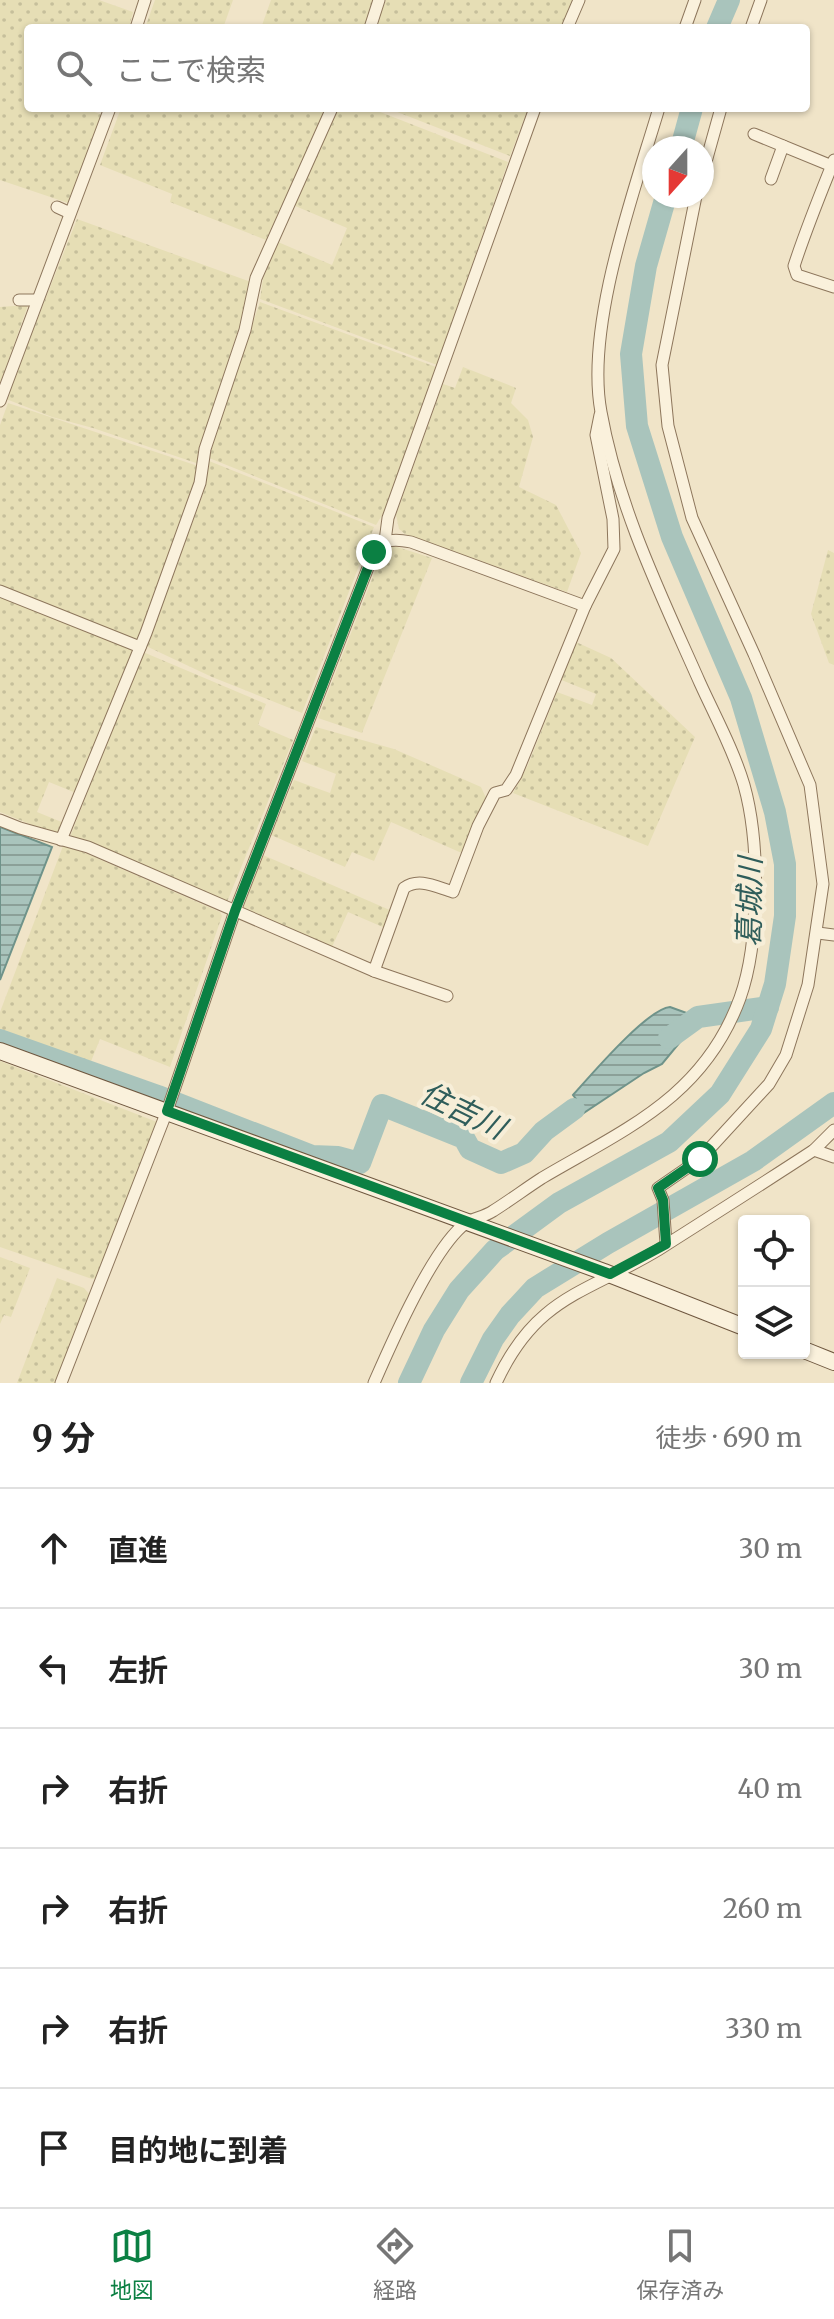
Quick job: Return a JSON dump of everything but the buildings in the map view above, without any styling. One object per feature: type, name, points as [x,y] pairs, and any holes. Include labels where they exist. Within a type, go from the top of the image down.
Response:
[{"type":"street","points":[[137,24],[145,0]]},
{"type":"street","points":[[371,24],[379,0]]},
{"type":"street","points":[[569,24],[579,0]]},
{"type":"street","points":[[686,24],[695,0]]},
{"type":"street","points":[[752,24],[761,0]]},
{"type":"street","points":[[0,401],[108,112]]},
{"type":"street","points":[[61,840],[140,647],[200,483],[205,449],[245,330],[256,278],[330,112]]},
{"type":"street","points":[[61,1383],[168,1105],[235,911],[374,552],[385,541],[388,518],[534,112]]},
{"type":"street","points":[[374,971],[404,888],[420,882],[453,892],[478,826],[495,793],[506,790],[516,775],[585,606],[614,549],[613,519],[596,435],[601,411],[600,341],[608,292],[658,112]]},
{"type":"street","points":[[713,136],[720,112]]},
{"type":"street","points":[[754,134],[833,163],[794,266],[797,275],[834,287]]},
{"type":"street","points":[[771,179],[783,146]]},
{"type":"street","points":[[57,207],[70,213]]},
{"type":"street","points":[[666,1244],[663,1200],[658,1188],[700,1159],[769,1084],[786,1055],[808,985],[823,884],[810,785],[692,518],[668,426],[662,365],[694,208]]},
{"type":"street","points":[[19,300],[36,300]]},
{"type":"street","points":[[374,1383],[417,1292],[451,1237],[661,1107],[684,1088],[723,1033],[740,997],[749,955],[755,887],[753,835],[744,785],[647,565],[622,494],[601,411]]},
{"type":"street","points":[[385,541],[411,542],[585,606]]},
{"type":"street","points":[[0,591],[140,647]]},
{"type":"street","points":[[0,820],[88,847],[374,971],[447,996]]},
{"type":"street","points":[[818,933],[834,935]]},
{"type":"street","points":[[0,1051],[168,1105],[738,1325]]},
{"type":"street","points":[[496,1383],[529,1328],[561,1301],[607,1273],[666,1244],[814,1150],[834,1130]]},
{"type":"street","points":[[814,1150],[834,1157]]},
{"type":"street","points":[[810,1352],[834,1362]]},
{"type":"shaded area","points":[[0,0],[99,0],[133,12],[130,24],[24,24],[24,112],[95,112],[102,115],[68,203],[0,180]]},
{"type":"shaded area","points":[[155,0],[233,0],[224,24],[146,24]]},
{"type":"shaded area","points":[[271,0],[374,0],[365,24],[262,24]]},
{"type":"shaded area","points":[[386,0],[573,0],[564,24],[377,24]]},
{"type":"shaded area","points":[[120,112],[324,112],[266,240],[170,202],[172,194],[100,165]]},
{"type":"shaded area","points":[[336,112],[380,112],[508,162],[437,365],[260,299],[263,279],[278,242],[332,265],[347,228],[293,205]]},
{"type":"shaded area","points":[[397,112],[526,112],[510,156]]},
{"type":"shaded area","points":[[77,219],[251,282],[243,316],[200,446],[199,464],[6,399]]},
{"type":"shaded area","points":[[260,302],[436,367],[384,512],[376,525],[209,458]]},
{"type":"shaded area","points":[[28,305],[0,384],[0,307]]},
{"type":"shaded area","points":[[463,367],[516,388],[511,403],[528,420],[533,437],[519,487],[556,505],[581,553],[567,592],[405,534],[399,529],[396,515],[443,384],[455,388]]},
{"type":"shaded area","points":[[8,403],[198,466],[196,485],[136,644],[0,587],[0,425]]},
{"type":"shaded area","points":[[209,461],[374,527],[302,713],[212,677],[146,646],[205,489]]},
{"type":"shaded area","points":[[394,546],[432,558],[362,733],[318,718],[377,566],[387,548]]},
{"type":"shaded area","points":[[828,550],[834,553],[834,665],[829,663],[811,614]]},
{"type":"shaded area","points":[[0,594],[133,650],[76,793],[49,782],[37,812],[64,823],[57,835],[0,812]]},
{"type":"shaded area","points":[[576,642],[611,658],[695,737],[648,846],[513,793],[528,765],[557,692],[592,705],[596,694],[559,679]]},
{"type":"shaded area","points":[[143,652],[266,704],[258,725],[293,740],[227,902],[70,837]]},
{"type":"shaded area","points":[[316,727],[394,749],[481,787],[486,798],[464,854],[391,822],[374,861],[352,852],[345,867],[271,835],[294,780],[330,793],[336,774],[302,761]]},
{"type":"shaded area","points":[[63,846],[220,912],[222,916],[170,1067],[100,1039],[88,1069],[0,1036],[0,1012]]},
{"type":"shaded area","points":[[263,855],[392,911],[385,928],[348,912],[331,949],[241,910]]},
{"type":"shaded area","points":[[0,1061],[157,1122],[99,1277],[92,1279],[0,1247]]},
{"type":"shaded area","points":[[0,1257],[30,1268],[11,1317],[4,1315],[0,1324]]},
{"type":"shaded area","points":[[57,1278],[84,1288],[90,1295],[56,1383],[17,1383]]},
{"type":"water","points":[[0,827],[52,847],[0,980]]},
{"type":"water","points":[[670,1007],[695,1016],[681,1041],[662,1064],[555,1132],[551,1125],[576,1099],[573,1095],[606,1059],[634,1030]]},
{"type":"waterway","name":"葛城川","points":[[719,24],[729,0]]},
{"type":"waterway","name":"葛城川","points":[[684,136],[691,112]]},
{"type":"waterway","name":"葛城川","points":[[409,1383],[434,1330],[459,1290],[495,1250],[559,1203],[669,1142],[720,1094],[761,1029],[775,984],[785,916],[785,864],[775,812],[741,698],[672,537],[637,426],[631,354],[646,266],[663,208]]},
{"type":"waterway","name":"住吉川","points":[[669,1038],[698,1017],[768,1007]]},
{"type":"waterway","name":"住吉川","points":[[0,1040],[158,1096],[312,1156],[338,1157],[360,1163],[382,1105],[464,1138],[470,1149],[501,1163],[524,1153],[544,1131],[574,1109]]},
{"type":"waterway","points":[[471,1383],[493,1339],[535,1288],[753,1161],[834,1103]]},
{"type":"route","points":[[374,552],[235,911],[167,1111],[610,1274],[666,1244],[663,1200],[658,1188],[700,1159]]}]
